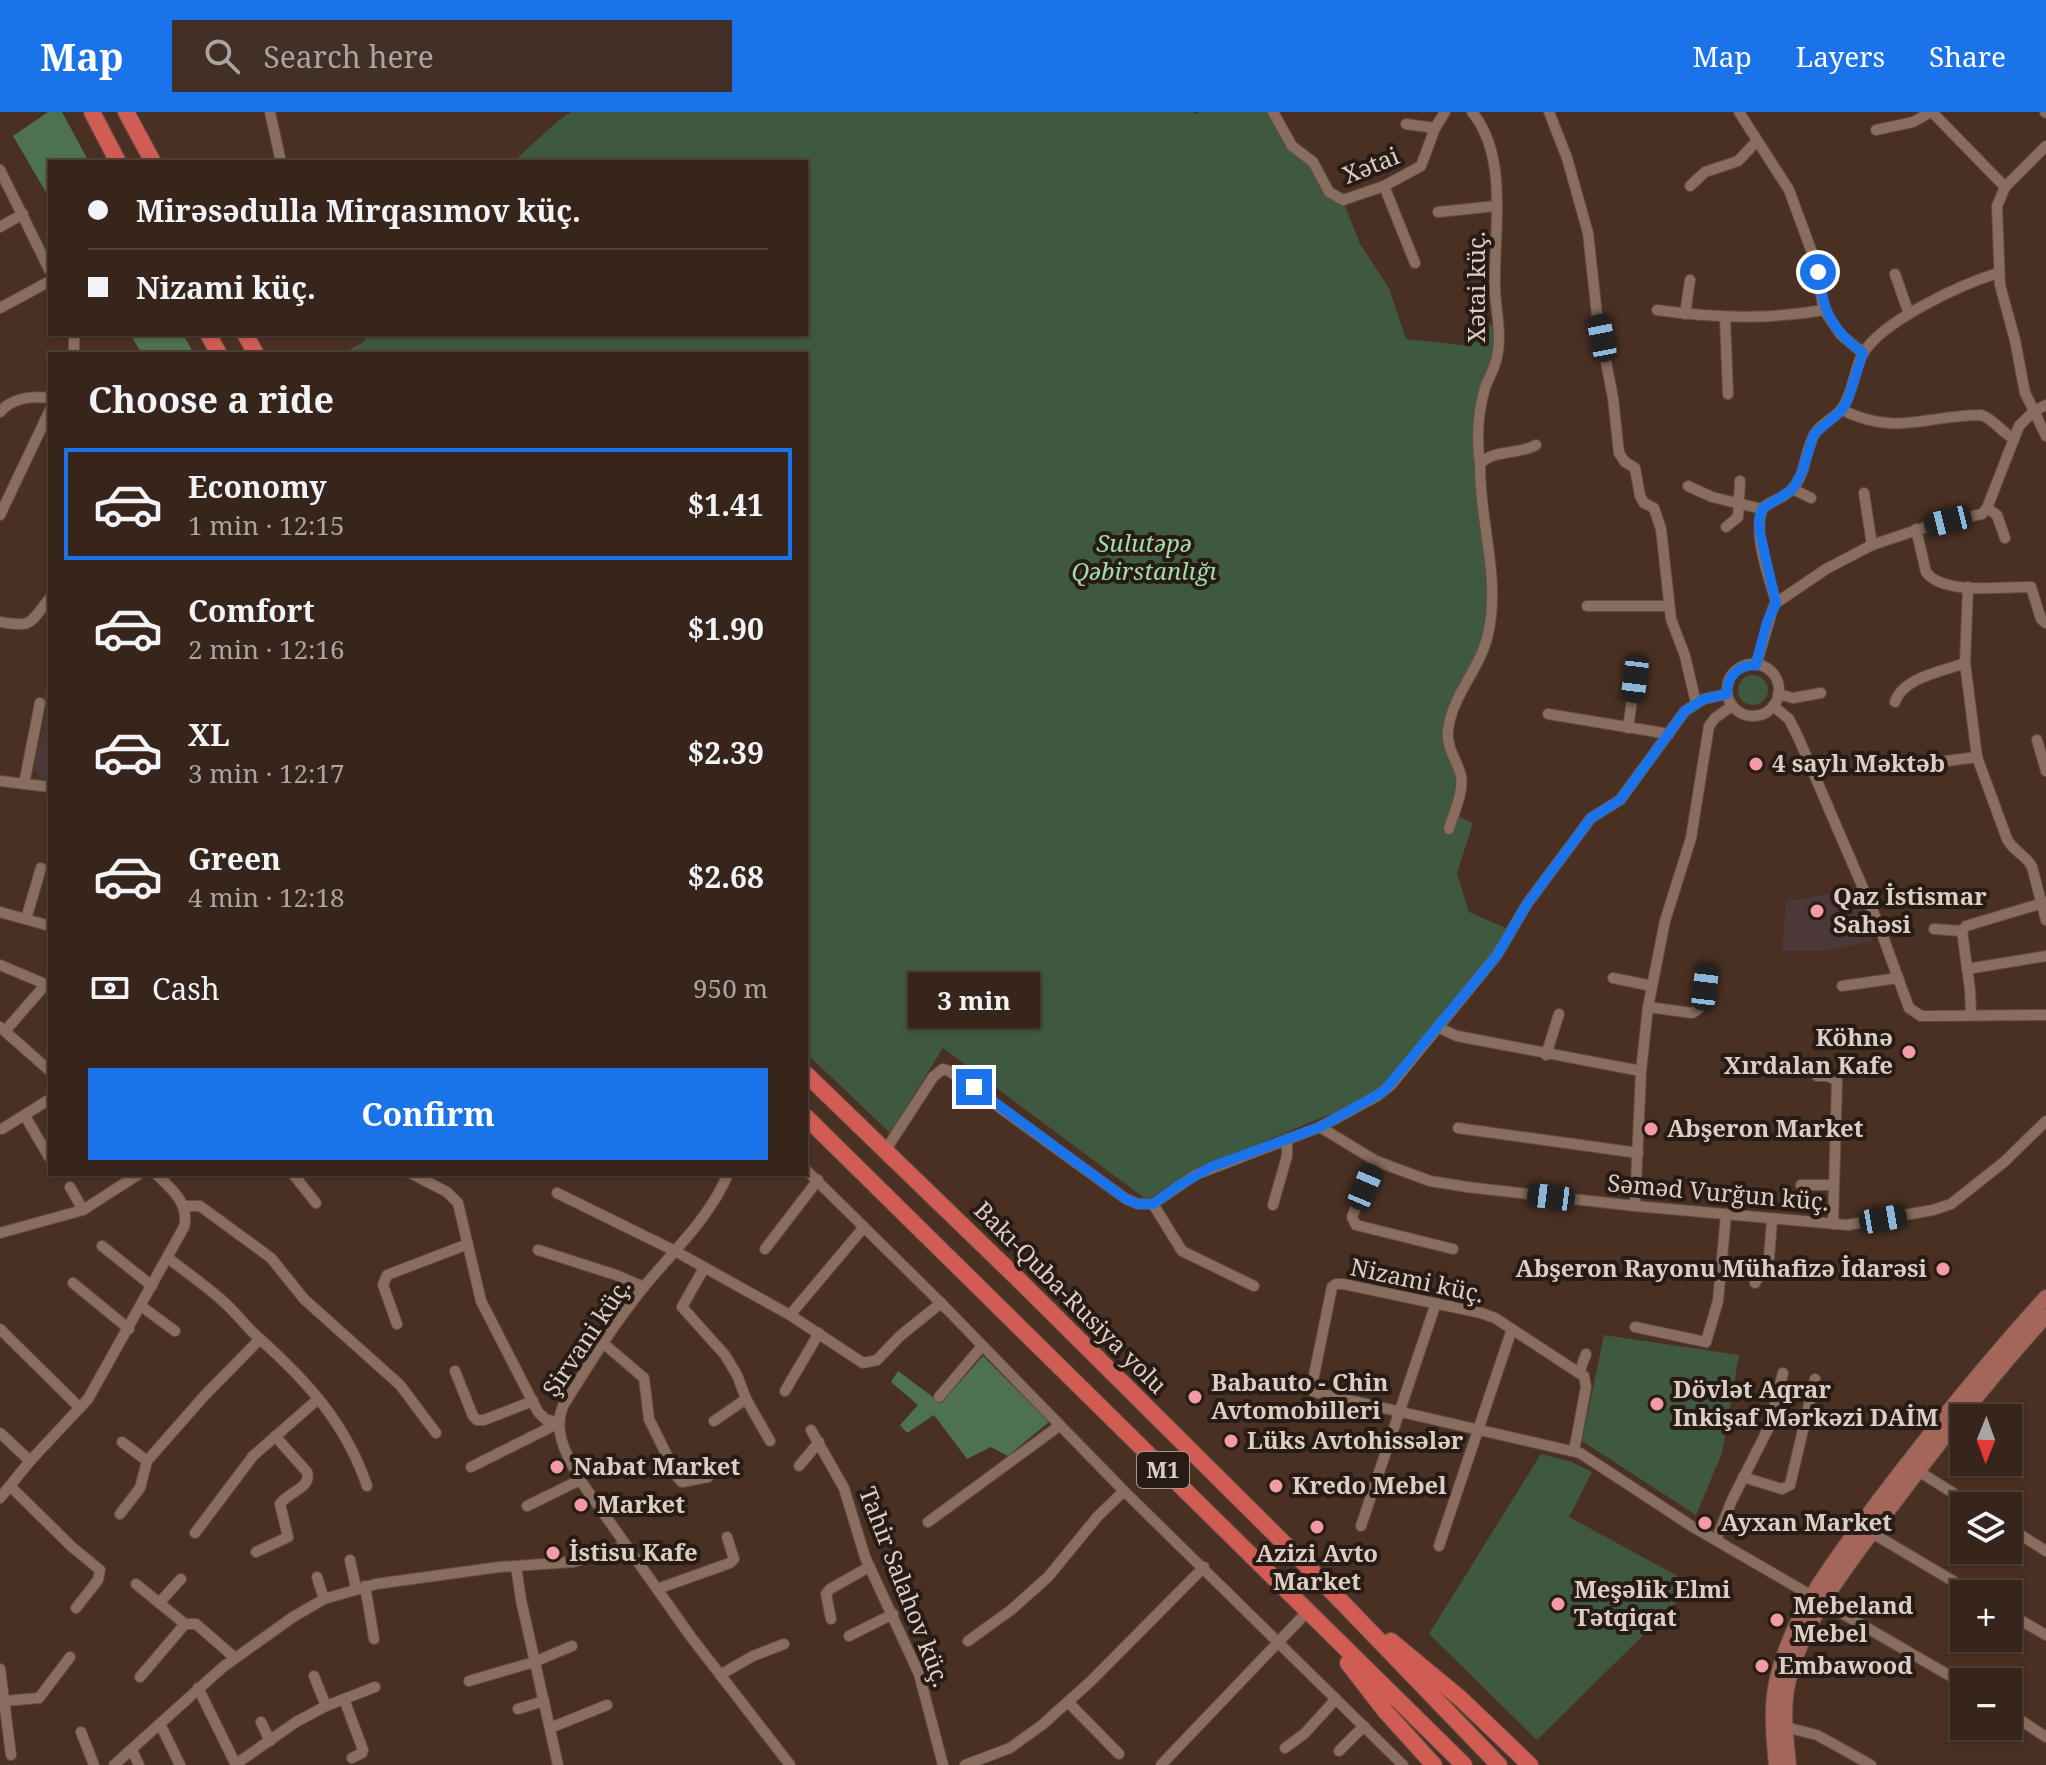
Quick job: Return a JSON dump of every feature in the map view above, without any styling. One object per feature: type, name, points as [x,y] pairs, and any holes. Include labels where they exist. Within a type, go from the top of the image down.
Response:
[{"type":"highway","points":[[92,112],[117,160]]},
{"type":"highway","points":[[126,112],[152,160]]},
{"type":"highway","name":"Bakı-Quba-Rusiya yolu","points":[[808,1076],[1017,1278],[1330,1590],[1499,1765]]},
{"type":"highway","name":"M1","points":[[808,1119],[1463,1765]]},
{"type":"highway","points":[[1330,1590],[1461,1699],[1530,1765]]},
{"type":"highway","points":[[1307,1612],[1386,1712],[1434,1765]]},
{"type":"main road","points":[[1789,1765],[1786,1694],[1818,1598],[1860,1525],[1931,1431],[2046,1297]]},
{"type":"main road","points":[[1776,1765],[1773,1709],[1778,1675],[1796,1624],[1872,1533],[1967,1407],[2046,1316]]},
{"type":"street","points":[[270,112],[281,160]]},
{"type":"street","name":"Xətai","points":[[1273,112],[1292,146],[1313,162],[1333,197],[1348,200],[1384,186],[1421,166],[1435,128],[1445,112]]},
{"type":"street","name":"Xətai küç.","points":[[1449,829],[1462,781],[1448,741],[1450,719],[1482,653],[1491,613],[1491,562],[1478,442],[1482,402],[1497,359],[1499,339],[1495,294],[1496,206],[1491,149],[1481,124],[1472,112]]},
{"type":"street","points":[[1549,112],[1567,158],[1588,233],[1597,315],[1611,385],[1619,453],[1625,462],[1635,468],[1640,496],[1656,514],[1665,552],[1671,619],[1685,656],[1696,703]]},
{"type":"street","points":[[1739,112],[1789,190],[1814,258],[1824,310],[1841,335],[1863,353]]},
{"type":"street","points":[[1876,130],[1913,122],[1932,112],[2005,187]]},
{"type":"street","points":[[1406,124],[1435,128]]},
{"type":"street","points":[[1690,186],[1705,172],[1738,161],[1757,141]]},
{"type":"street","points":[[2046,146],[2005,187],[1997,206],[1998,273],[2025,393],[2046,436]]},
{"type":"street","points":[[0,170],[48,267]]},
{"type":"street","points":[[1384,186],[1415,263]]},
{"type":"street","points":[[1438,212],[1496,206]]},
{"type":"street","points":[[0,227],[23,214]]},
{"type":"street","points":[[1776,603],[1760,533],[1762,509],[1793,489],[1814,434],[1842,410],[1863,353],[1909,314],[1967,284],[1998,273]]},
{"type":"street","points":[[1895,274],[1909,314]]},
{"type":"street","points":[[1685,314],[1690,280]]},
{"type":"street","points":[[0,308],[48,282]]},
{"type":"street","points":[[1657,310],[1725,318],[1824,310]]},
{"type":"street","points":[[1725,318],[1728,394]]},
{"type":"street","points":[[2,405],[26,397],[48,398]]},
{"type":"street","points":[[1756,665],[1767,622],[1776,603],[1826,569],[1872,545],[1916,529],[1976,516],[1987,508],[2019,426],[2034,411],[2046,405]]},
{"type":"street","points":[[1842,410],[1862,419],[1893,425],[1981,415],[2013,438]]},
{"type":"street","points":[[0,515],[48,414]]},
{"type":"street","points":[[1480,464],[1492,455],[1519,452],[1536,445]]},
{"type":"street","points":[[1726,527],[1736,521],[1740,481]]},
{"type":"street","points":[[1688,486],[1712,497],[1762,509]]},
{"type":"street","points":[[1793,489],[1811,498]]},
{"type":"street","points":[[1864,493],[1872,545]]},
{"type":"street","points":[[1987,508],[1997,515],[2005,538]]},
{"type":"street","points":[[1916,529],[1930,578],[1968,587],[2031,587],[2041,619],[2046,623]]},
{"type":"street","points":[[1968,587],[1965,663],[1977,757],[2007,839],[2029,861],[2044,903],[2046,920]]},
{"type":"street","points":[[0,622],[29,624],[48,600]]},
{"type":"street","points":[[1587,606],[1669,606]]},
{"type":"street","points":[[1895,702],[1906,685],[1965,663]]},
{"type":"street","points":[[1756,665],[1773,675],[1778,694],[1773,706],[1756,716],[1743,714],[1732,706],[1727,694],[1729,681],[1737,670],[1756,665]]},
{"type":"street","points":[[1628,728],[1635,679]]},
{"type":"street","points":[[1778,694],[1793,698],[1821,693]]},
{"type":"street","points":[[885,1151],[933,1077],[943,1069],[955,1073],[1013,1114],[1131,1202],[1153,1204],[1203,1171],[1320,1127],[1384,1091],[1497,955],[1527,904],[1591,818],[1620,800],[1681,715],[1696,703],[1727,694]]},
{"type":"street","points":[[24,784],[40,703]]},
{"type":"street","points":[[1635,1206],[1641,1071],[1652,986],[1665,921],[1691,838],[1709,726],[1732,706]]},
{"type":"street","points":[[1773,706],[1789,719],[1798,737],[1878,923],[1905,1001],[1914,1013],[1930,1016],[2046,1015]]},
{"type":"street","points":[[1548,714],[1669,734]]},
{"type":"street","points":[[2037,740],[2046,771]]},
{"type":"street","points":[[1939,762],[1977,757]]},
{"type":"street","points":[[0,781],[48,787]]},
{"type":"street","points":[[26,919],[41,868]]},
{"type":"street","points":[[1971,1014],[1962,931],[1966,926],[2044,903]]},
{"type":"street","points":[[0,912],[48,925]]},
{"type":"street","points":[[1934,929],[1962,931]]},
{"type":"street","points":[[1967,969],[2046,956]]},
{"type":"street","points":[[0,965],[48,985],[3,1029],[48,1069]]},
{"type":"street","points":[[1648,1007],[1692,1013],[1699,1011],[1703,1005],[1707,970]]},
{"type":"street","points":[[1613,978],[1652,986]]},
{"type":"street","points":[[1842,986],[1898,978]]},
{"type":"street","points":[[1546,1055],[1559,1014]]},
{"type":"street","points":[[1437,1027],[1457,1036],[1641,1071]]},
{"type":"street","points":[[1817,1076],[1828,1076],[1837,1081],[1833,1224]]},
{"type":"street","points":[[2,1129],[48,1100]]},
{"type":"street","points":[[25,1116],[48,1155]]},
{"type":"street","name":"Səməd Vurğun küç.","points":[[1320,1127],[1376,1161],[1412,1176],[1467,1187],[1772,1220],[1858,1224],[1951,1204],[1997,1168],[2046,1121]]},
{"type":"street","points":[[1458,1128],[1638,1153]]},
{"type":"street","points":[[1273,1205],[1287,1156],[1287,1139]]},
{"type":"street","points":[[1376,1161],[1352,1217],[1356,1225],[1453,1249]]},
{"type":"street","points":[[808,1172],[1124,1491],[1403,1765]]},
{"type":"street","points":[[0,1233],[83,1210],[136,1176]]},
{"type":"street","points":[[0,1498],[98,1384],[184,1227],[187,1217],[185,1206],[158,1176]]},
{"type":"street","points":[[295,1176],[316,1203]]},
{"type":"street","points":[[417,1176],[447,1192],[458,1203],[481,1301],[542,1417],[559,1423]]},
{"type":"street","name":"Şirvani küç.","points":[[727,1176],[709,1210],[644,1287],[603,1343],[563,1406],[559,1423],[568,1457],[580,1480],[720,1675],[790,1765]]},
{"type":"street","points":[[765,1249],[818,1180]]},
{"type":"street","points":[[1801,1185],[1834,1185]]},
{"type":"street","points":[[70,1187],[83,1210]]},
{"type":"street","points":[[557,1193],[675,1251],[790,1315],[856,1360],[870,1363],[941,1303]]},
{"type":"street","points":[[1153,1204],[1182,1251],[1254,1286]]},
{"type":"street","points":[[185,1206],[200,1206],[220,1223],[258,1246],[304,1299],[400,1385],[436,1433]]},
{"type":"street","points":[[1635,1327],[1706,1342],[1718,1301],[1726,1215]]},
{"type":"street","points":[[1755,1283],[1769,1258],[1772,1220]]},
{"type":"street","points":[[790,1315],[864,1227]]},
{"type":"street","points":[[397,1324],[383,1285],[387,1275],[468,1244]]},
{"type":"street","points":[[102,1246],[152,1286]]},
{"type":"street","points":[[538,1250],[644,1287]]},
{"type":"street","points":[[168,1258],[227,1305],[298,1373],[345,1433],[367,1486]]},
{"type":"street","points":[[704,1268],[682,1307],[725,1355],[770,1441]]},
{"type":"street","points":[[73,1283],[129,1329]]},
{"type":"street","name":"Nizami küç.","points":[[1579,1373],[1512,1329],[1481,1313],[1336,1284],[1332,1287],[1312,1385],[1314,1392],[1589,1457],[1716,1540],[1950,1676]]},
{"type":"street","points":[[1361,1526],[1436,1303]]},
{"type":"street","points":[[141,1306],[175,1331]]},
{"type":"street","points":[[0,1329],[80,1408]]},
{"type":"street","points":[[1439,1546],[1512,1329]]},
{"type":"street","points":[[785,1391],[819,1333]]},
{"type":"street","points":[[120,1514],[140,1488],[147,1461],[260,1339]]},
{"type":"street","points":[[603,1343],[644,1378],[649,1419],[678,1478],[689,1483],[708,1477]]},
{"type":"street","points":[[939,1397],[982,1346]]},
{"type":"street","points":[[1574,1451],[1586,1387],[1584,1376],[1579,1373],[1586,1354]]},
{"type":"street","points":[[455,1371],[477,1420],[533,1401]]},
{"type":"street","points":[[1716,1540],[1769,1427],[1783,1373]]},
{"type":"street","points":[[1743,1477],[1782,1489],[1790,1485],[1815,1379]]},
{"type":"street","points":[[195,1533],[253,1456],[318,1399]]},
{"type":"street","points":[[714,1421],[746,1399]]},
{"type":"street","points":[[471,1467],[559,1423]]},
{"type":"street","points":[[928,1522],[1059,1426]]},
{"type":"street","name":"Tahir Salahov küç.","points":[[811,1430],[844,1488],[869,1567],[919,1674],[943,1765]]},
{"type":"street","points":[[0,1433],[30,1461]]},
{"type":"street","points":[[256,1552],[288,1537],[280,1504],[309,1478],[275,1436]]},
{"type":"street","points":[[122,1442],[147,1461]]},
{"type":"street","points":[[799,1466],[819,1442]]},
{"type":"street","points":[[1918,1471],[1952,1492]]},
{"type":"street","points":[[527,1506],[580,1480]]},
{"type":"street","points":[[10,1486],[100,1570],[98,1580],[76,1608]]},
{"type":"street","points":[[968,1641],[1011,1610],[1048,1577],[1098,1516],[1124,1491]]},
{"type":"street","points":[[1872,1533],[1951,1580]]},
{"type":"street","points":[[2022,1536],[2046,1551]]},
{"type":"street","points":[[657,1589],[730,1563],[734,1559],[727,1537]]},
{"type":"street","points":[[114,1765],[235,1658],[324,1599],[360,1587],[516,1566],[573,1562],[626,1546]]},
{"type":"street","points":[[350,1560],[374,1639]]},
{"type":"street","points":[[516,1566],[558,1765]]},
{"type":"street","points":[[831,1619],[826,1594],[869,1567]]},
{"type":"street","points":[[965,1765],[1010,1748],[1042,1725],[1204,1567]]},
{"type":"street","points":[[317,1577],[324,1599]]},
{"type":"street","points":[[159,1603],[181,1579]]},
{"type":"street","points":[[136,1584],[185,1624],[196,1624],[235,1658]]},
{"type":"street","points":[[1161,1765],[1307,1612]]},
{"type":"street","points":[[849,1636],[893,1614]]},
{"type":"street","points":[[2022,1621],[2046,1635]]},
{"type":"street","points":[[140,1677],[185,1624]]},
{"type":"street","points":[[720,1675],[753,1656],[784,1644]]},
{"type":"street","points":[[469,1681],[534,1662],[572,1646]]},
{"type":"street","points":[[4,1701],[39,1698],[70,1657]]},
{"type":"street","points":[[0,1669],[11,1755]]},
{"type":"street","points":[[314,1676],[326,1706]]},
{"type":"street","points":[[198,1688],[236,1764],[296,1722],[326,1706],[375,1687]]},
{"type":"street","points":[[344,1699],[363,1750],[352,1758]]},
{"type":"street","points":[[1285,1748],[1304,1734],[1336,1699]]},
{"type":"street","points":[[518,1709],[544,1701]]},
{"type":"street","points":[[1068,1702],[1119,1754]]},
{"type":"street","points":[[550,1728],[607,1705]]},
{"type":"street","points":[[2022,1721],[2046,1737]]},
{"type":"street","points":[[261,1722],[270,1741]]},
{"type":"street","points":[[160,1724],[180,1765]]},
{"type":"street","points":[[1339,1751],[1364,1726]]},
{"type":"street","points":[[1785,1727],[1817,1735],[1871,1765]]},
{"type":"street","points":[[81,1732],[94,1765]]},
{"type":"street","points":[[132,1750],[139,1765]]},
{"type":"shaded area","points":[[48,670],[48,702],[44,700]]},
{"type":"shaded area","points":[[48,706],[48,781],[41,780],[33,768]]},
{"type":"shaded area","points":[[1854,890],[1873,941],[1825,951],[1782,951],[1786,901]]},
{"type":"green space","points":[[48,112],[62,112],[88,160],[48,160],[48,196],[13,136]]},
{"type":"green space","name":"Sulutəpə Qəbirstanlığı","points":[[571,112],[1269,112],[1307,162],[1329,198],[1345,206],[1360,244],[1389,288],[1406,339],[1471,346],[1486,324],[1495,326],[1477,452],[1487,601],[1483,643],[1447,711],[1443,746],[1458,779],[1450,813],[1473,823],[1457,873],[1469,912],[1506,928],[1494,954],[1386,1085],[1348,1107],[1190,1172],[1147,1200],[943,1048],[890,1133],[808,1055],[808,352],[345,352],[368,336],[808,336],[808,160],[515,160]]},
{"type":"green space","points":[[131,336],[184,336],[193,352],[141,352]]},
{"type":"green space","points":[[1753,675],[1764,679],[1768,690],[1764,701],[1753,705],[1742,701],[1738,690],[1742,679]]},
{"type":"green space","points":[[1604,1335],[1739,1355],[1722,1453],[1696,1515],[1582,1441]]},
{"type":"green space","points":[[983,1356],[1049,1422],[1008,1456],[991,1447],[967,1459],[934,1415],[907,1433],[900,1425],[918,1405],[891,1382],[898,1371],[941,1403]]},
{"type":"green space","points":[[1541,1454],[1572,1462],[1592,1472],[1569,1517],[1694,1585],[1537,1740],[1429,1634]]},
{"type":"place","name":"4 saylı Məktəb","points":[[1756,764]]},
{"type":"place","name":"Qaz İstismar Sahəsi","points":[[1817,911]]},
{"type":"place","name":"Köhnə Xırdalan Kafe","points":[[1909,1052]]},
{"type":"place","name":"Abşeron Market","points":[[1651,1129]]},
{"type":"place","name":"Abşeron Rayonu Mühafizə İdarəsi","points":[[1943,1269]]},
{"type":"place","name":"Babauto - Chin Avtomobilleri","points":[[1195,1397]]},
{"type":"place","name":"Dövlət Aqrar Inkişaf Mərkəzi DAİM","points":[[1657,1404]]},
{"type":"place","name":"Lüks Avtohissələr","points":[[1231,1441]]},
{"type":"place","name":"Nabat Market","points":[[557,1467]]},
{"type":"place","name":"Kredo Mebel","points":[[1276,1486]]},
{"type":"place","name":"Market","points":[[581,1505]]},
{"type":"place","name":"Ayxan Market","points":[[1705,1523]]},
{"type":"place","name":"Azizi Avto Market","points":[[1317,1527]]},
{"type":"place","name":"İstisu Kafe","points":[[553,1553]]},
{"type":"place","name":"Meşəlik Elmi Tətqiqat","points":[[1558,1604]]},
{"type":"place","name":"Mebeland Mebel","points":[[1777,1620]]},
{"type":"place","name":"Embawood","points":[[1762,1666]]},
{"type":"route","points":[[974,1087],[1126,1199],[1145,1205],[1160,1200],[1211,1167],[1320,1127],[1391,1085],[1497,955],[1527,904],[1591,818],[1620,800],[1685,711],[1704,699],[1727,694],[1729,681],[1737,670],[1756,665],[1767,622],[1776,603],[1760,533],[1762,509],[1793,489],[1814,434],[1842,410],[1848,399],[1863,353],[1848,343],[1824,310],[1818,272]]}]
